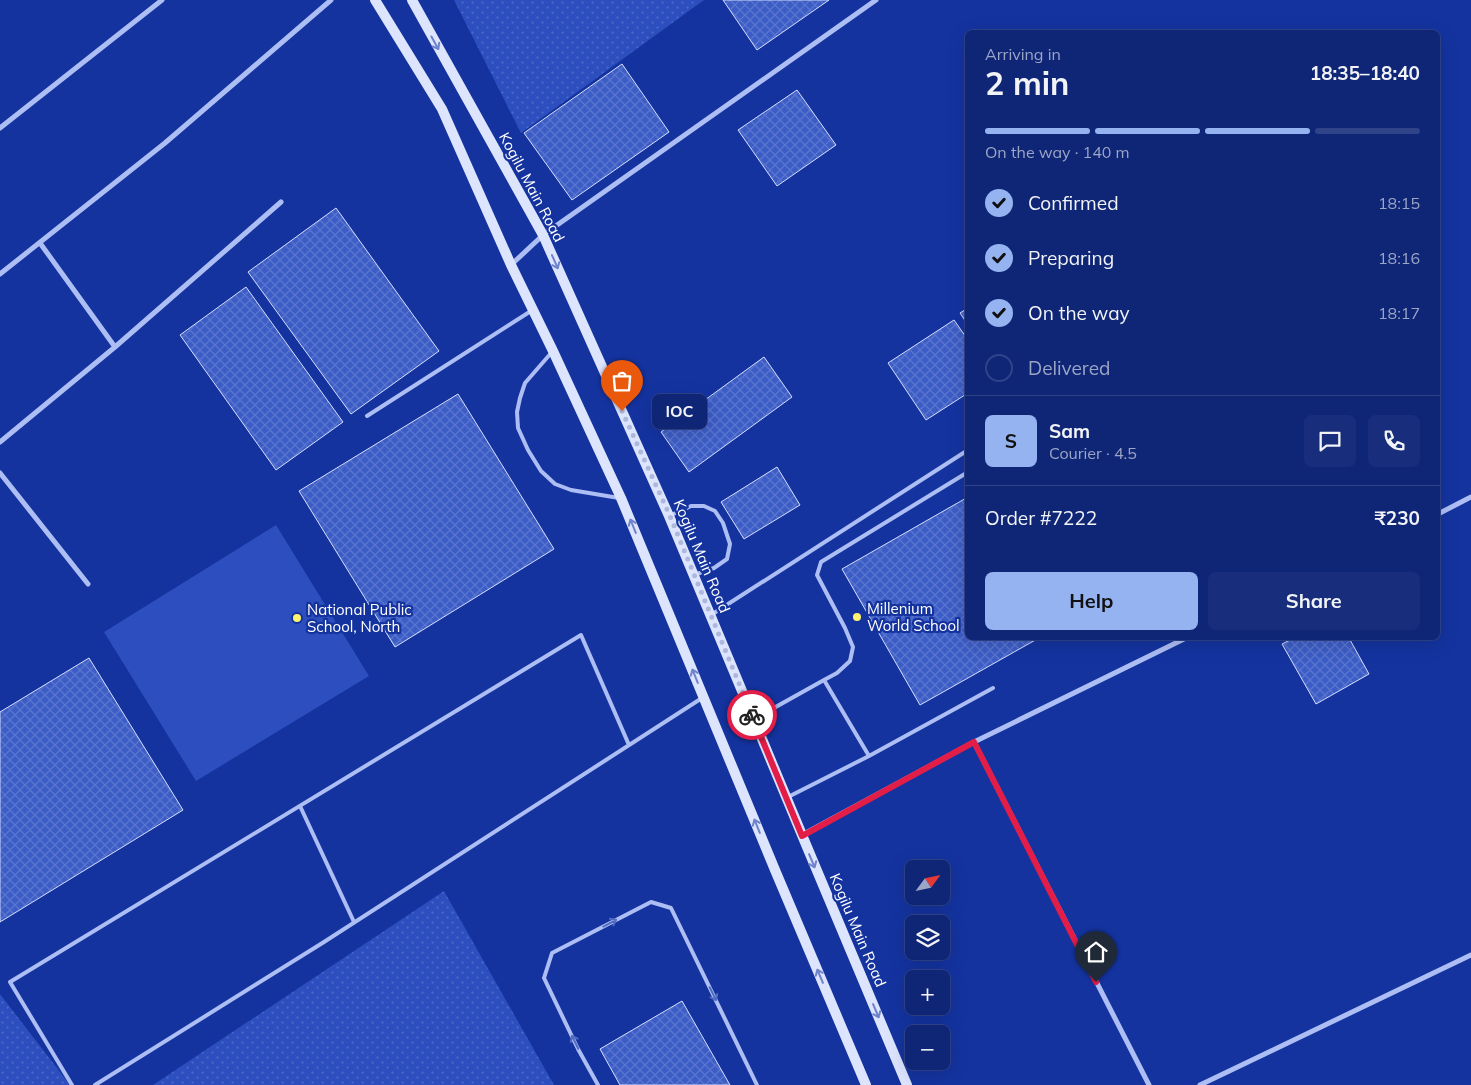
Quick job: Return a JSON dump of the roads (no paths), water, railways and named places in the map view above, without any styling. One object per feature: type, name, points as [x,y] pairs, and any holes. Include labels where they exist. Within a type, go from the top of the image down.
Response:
[{"type":"main road","points":[[375,0],[442,109],[511,265],[622,498],[775,870],[866,1085]]},
{"type":"main road","name":"Kogilu Main Road","points":[[412,0],[543,235],[670,516],[907,1085]]},
{"type":"street","points":[[0,128],[162,0]]},
{"type":"street","points":[[0,274],[165,143],[331,0]]},
{"type":"street","points":[[511,265],[543,235],[876,0]]},
{"type":"street","points":[[0,442],[115,347],[281,202]]},
{"type":"street","points":[[40,243],[115,347]]},
{"type":"street","points":[[0,473],[88,584]]},
{"type":"street","points":[[1440,513],[1471,497]]},
{"type":"street","points":[[802,836],[974,742],[1182,640]]},
{"type":"street","points":[[974,742],[1149,1085]]},
{"type":"street","points":[[1200,1085],[1471,954]]},
{"type":"lane","points":[[366,416],[533,309]]},
{"type":"lane","points":[[553,351],[525,383],[520,398],[517,412],[518,428],[528,450],[541,471],[555,484],[571,490],[622,498]]},
{"type":"lane","points":[[711,616],[965,452]]},
{"type":"lane","points":[[754,719],[837,673],[850,662],[853,647],[846,628],[817,575],[821,562],[965,474]]},
{"type":"lane","points":[[670,516],[691,506],[704,506],[715,511],[723,523],[730,544],[727,559],[714,568],[694,575]]},
{"type":"lane","points":[[72,1085],[10,982],[581,636],[629,745]]},
{"type":"lane","points":[[824,680],[869,756]]},
{"type":"lane","points":[[786,798],[869,756],[993,688]]},
{"type":"lane","points":[[95,1085],[354,922],[704,697]]},
{"type":"lane","points":[[300,806],[354,922]]},
{"type":"lane","points":[[598,1085],[578,1049],[544,978],[552,953],[651,902],[671,908],[757,1085]]},
{"type":"place","name":"IOC","points":[[622,411]]},
{"type":"place","name":"Millenium World School","points":[[857,617]]},
{"type":"place","name":"National Public School, North","points":[[297,618]]}]
